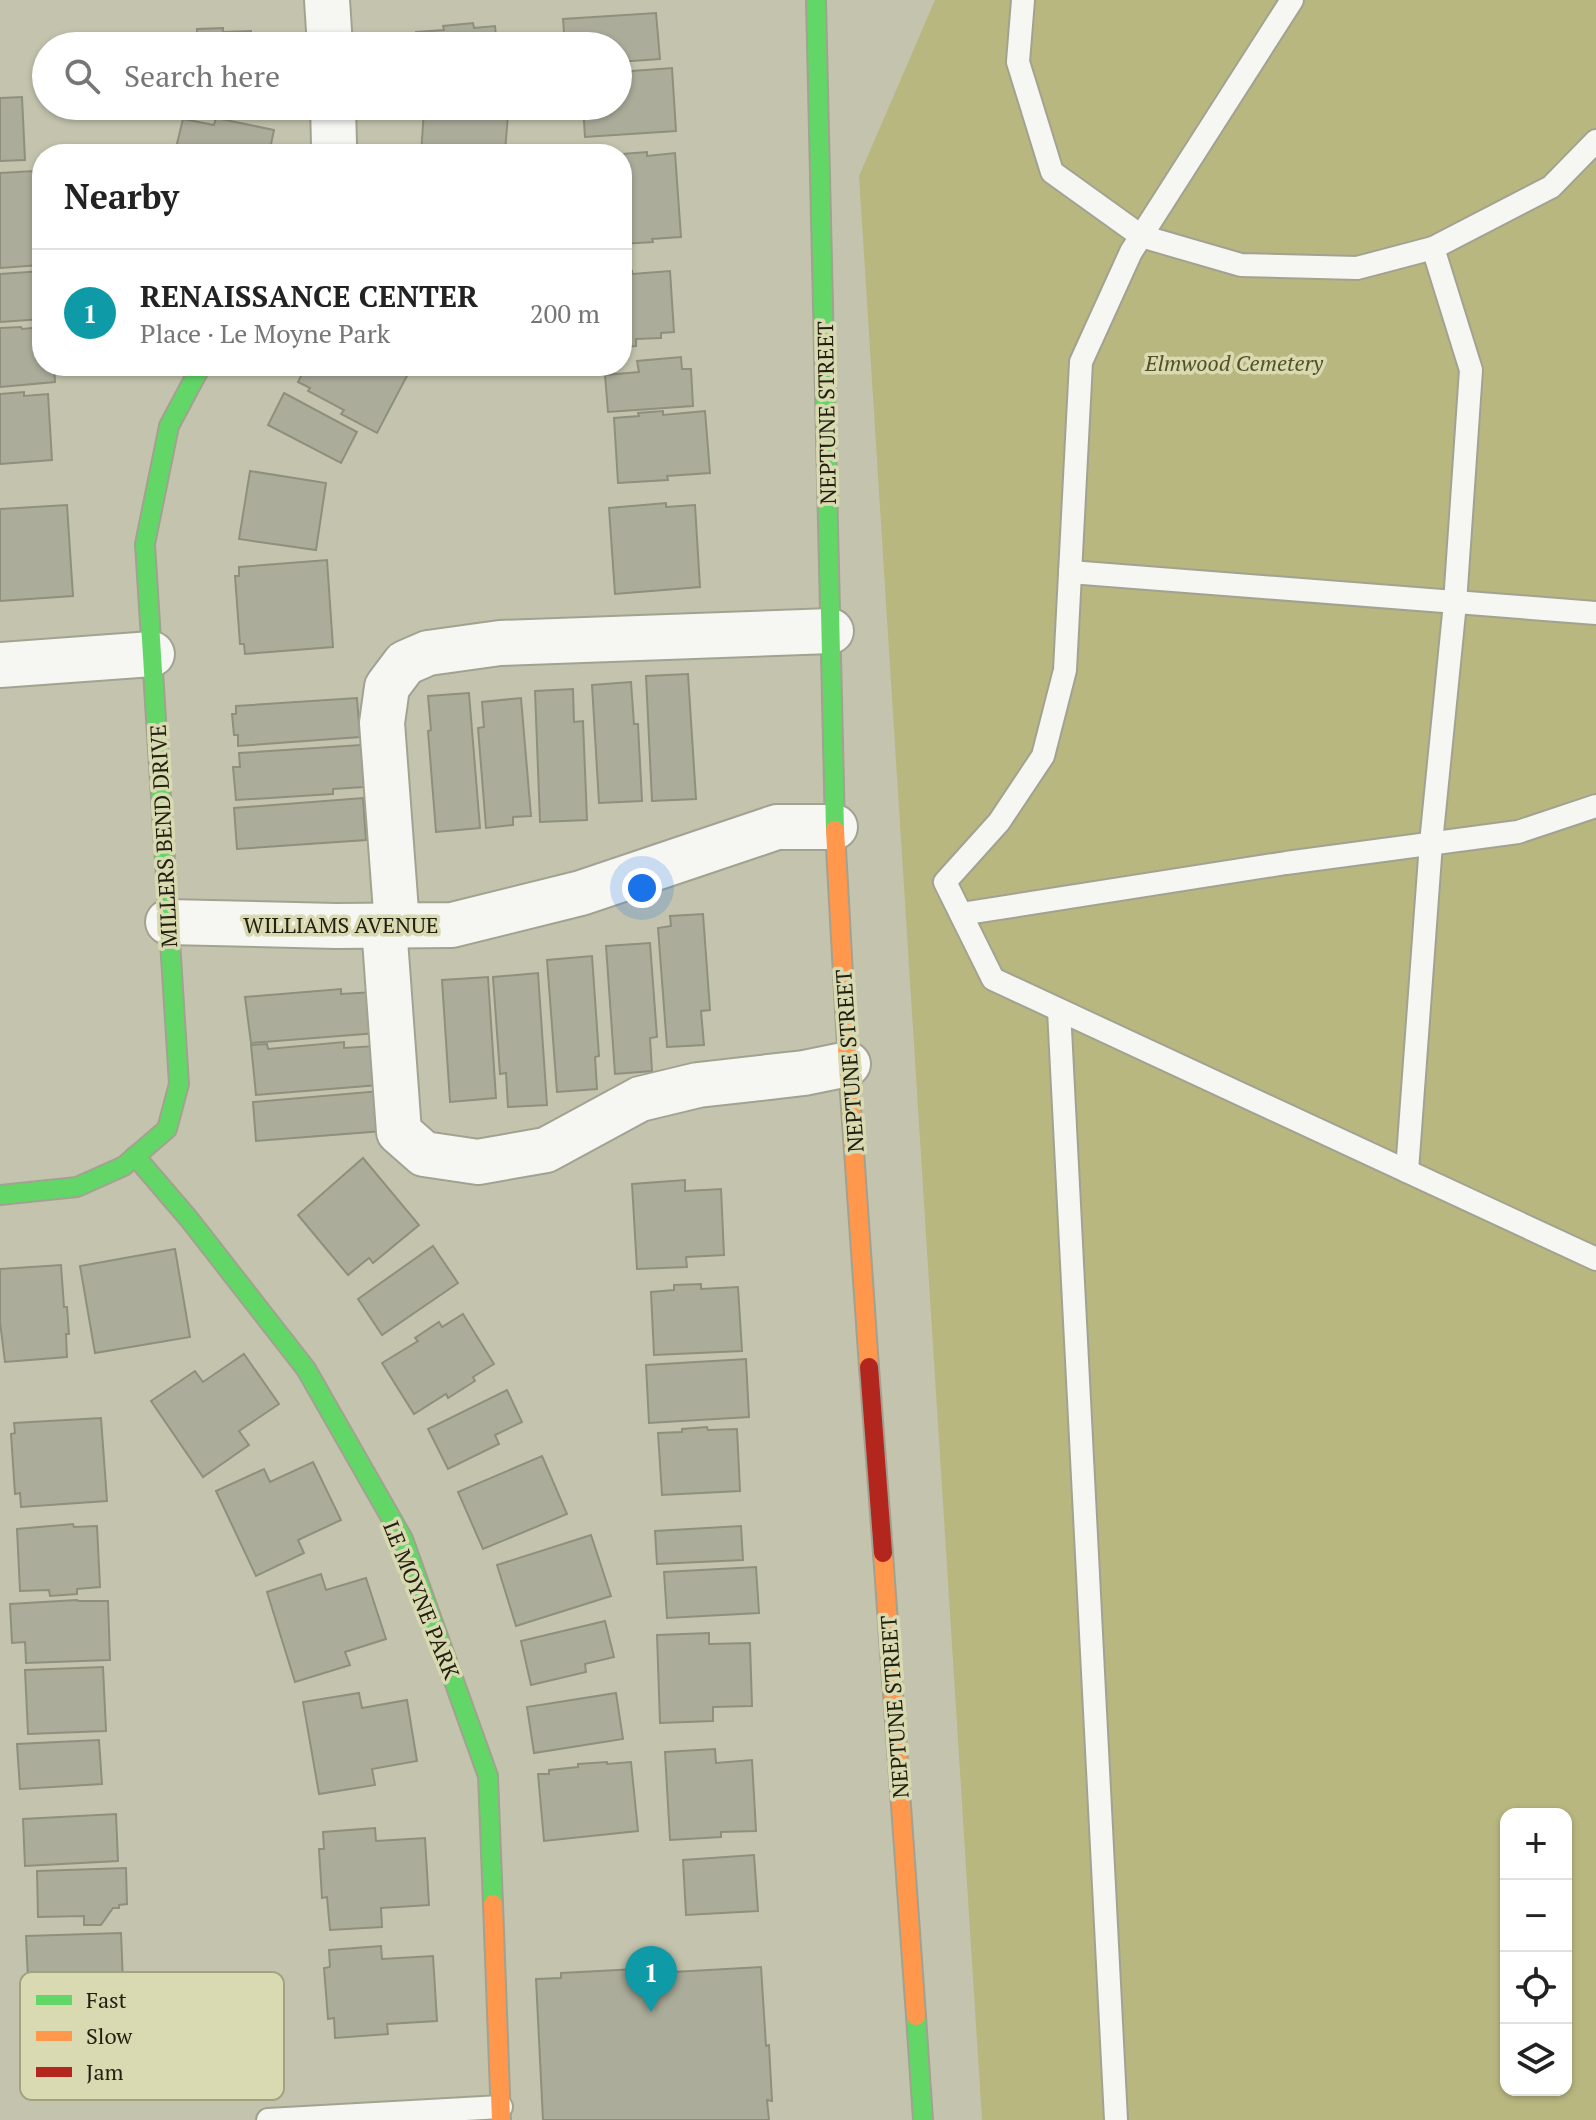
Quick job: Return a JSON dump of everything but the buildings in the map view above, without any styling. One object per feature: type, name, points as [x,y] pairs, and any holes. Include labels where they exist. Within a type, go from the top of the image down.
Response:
[{"type":"street","points":[[327,0],[329,32]]},
{"type":"street","name":"NEPTUNE STREET","points":[[816,0],[835,827],[848,1064],[923,2120]]},
{"type":"street","points":[[333,120],[334,144]]},
{"type":"street","name":"MILLERS BEND DRIVE","points":[[0,1195],[77,1187],[124,1166],[167,1129],[179,1084],[145,544],[169,426],[196,376]]},
{"type":"street","points":[[831,631],[500,643],[428,653],[405,663],[387,687],[382,723],[399,1132],[424,1154],[478,1162],[546,1150],[640,1099],[698,1085],[804,1073],[848,1064]]},
{"type":"street","points":[[0,665],[152,654]]},
{"type":"street","name":"WILLIAMS AVENUE","points":[[168,922],[452,925],[581,893],[777,827],[835,827]]},
{"type":"street","name":"LE MOYNE PARK","points":[[135,1156],[189,1219],[306,1369],[403,1539],[488,1776],[501,2113]]},
{"type":"lane","points":[[1023,0],[1018,62],[1052,172],[1141,236],[1241,265],[1357,268],[1433,248],[1551,187],[1596,141]]},
{"type":"lane","points":[[1292,0],[1131,252],[1081,362],[1065,670],[1043,756],[999,822],[945,882],[993,979],[1596,1259]]},
{"type":"lane","points":[[1407,1171],[1431,843],[1455,603],[1471,370],[1433,248]]},
{"type":"lane","points":[[1070,572],[1596,613]]},
{"type":"lane","points":[[961,914],[1286,863],[1518,832],[1596,806]]},
{"type":"lane","points":[[1059,1010],[1116,2120]]},
{"type":"lane","points":[[268,2120],[501,2113]]},
{"type":"green space","name":"Elmwood Cemetery","points":[[935,0],[1596,0],[1596,2120],[982,2120],[859,176]]},
{"type":"traffic: fast","points":[[816,0],[835,830]]},
{"type":"traffic: fast","points":[[0,1195],[77,1187],[124,1166],[167,1129],[179,1084],[145,544],[169,426],[196,376]]},
{"type":"traffic: fast","points":[[135,1156],[189,1219],[306,1369],[403,1539],[488,1776],[493,1904]]},
{"type":"traffic: fast","points":[[916,2016],[923,2120]]},
{"type":"traffic: slow","points":[[835,830],[869,1367]]},
{"type":"traffic: slow","points":[[883,1553],[916,2016]]},
{"type":"traffic: slow","points":[[493,1904],[501,2120]]},
{"type":"traffic: jam","points":[[869,1367],[883,1553]]},
{"type":"place","name":"RENAISSANCE CENTER","points":[[651,2012]]}]
